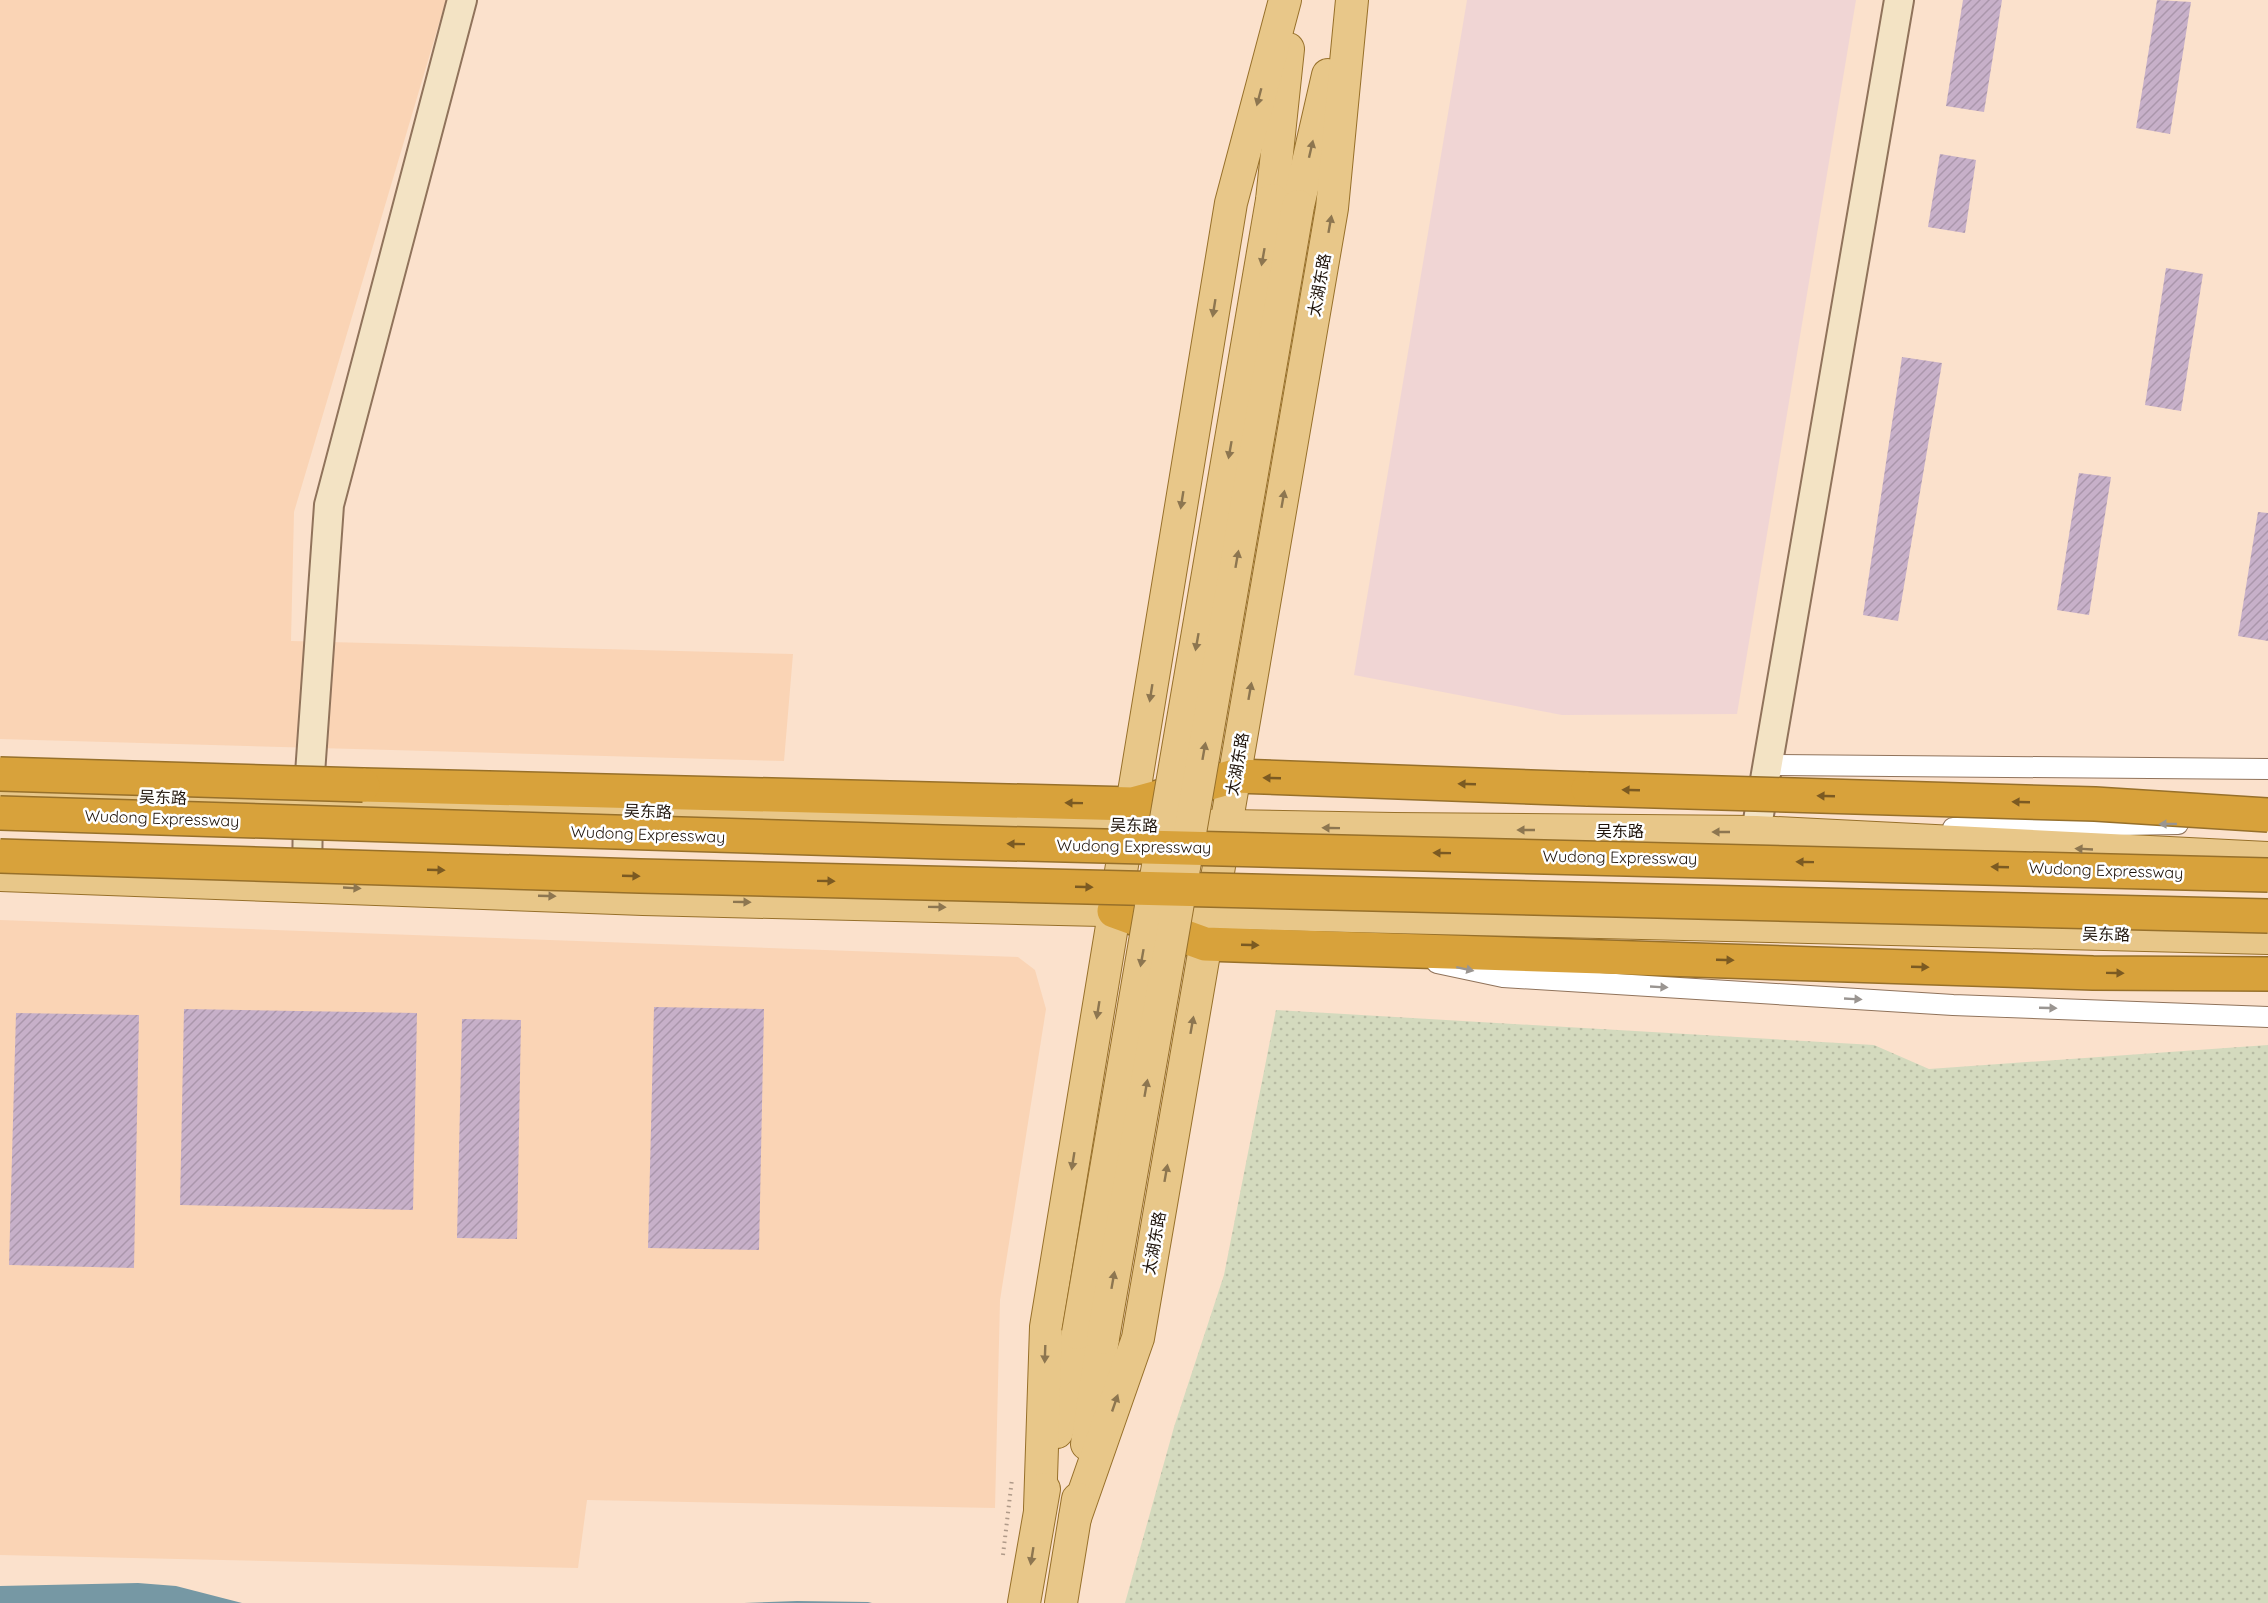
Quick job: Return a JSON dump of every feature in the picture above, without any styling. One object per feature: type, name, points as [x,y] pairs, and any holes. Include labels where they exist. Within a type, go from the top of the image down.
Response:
[{"type":"highway","points":[[0,774],[363,785],[1131,814],[1235,776],[2095,804],[2268,815]]},
{"type":"highway","name":"Wudong Expressway","points":[[0,813],[906,841],[2268,875]]},
{"type":"highway","points":[[0,856],[640,876],[2268,916]]},
{"type":"highway","points":[[1114,911],[1208,929],[1367,948],[2093,973],[2268,974]]},
{"type":"main road","name":"太湖东路","points":[[1040,1508],[1046,1327],[1231,203],[1285,0]]},
{"type":"main road","name":"太湖东路","points":[[1061,1603],[1285,203],[1293,0]]},
{"type":"main road","name":"太湖东路","points":[[1024,1603],[1040,1508],[1080,1321],[1285,203],[1346,0]]},
{"type":"main road","name":"太湖东路","points":[[1075,1518],[1138,1338],[1332,208],[1352,0]]},
{"type":"main road","name":"吴东路","points":[[0,792],[308,802],[1131,814],[1226,827],[1756,832],[2268,858]]},
{"type":"main road","points":[[0,875],[643,900],[1114,911]]},
{"type":"main road","name":"吴东路","points":[[1208,929],[2268,938]]},
{"type":"street","points":[[307,886],[308,802],[329,505],[462,0]]},
{"type":"street","points":[[1899,0],[1756,832],[2209,823],[2268,825]]},
{"type":"street","points":[[1768,765],[2268,769]]},
{"type":"street","points":[[1367,948],[1503,977],[1953,1005],[2268,1017]]},
{"type":"path","points":[[1003,1558],[1011,1506],[1012,1471]]},
{"type":"shaded area","points":[[0,0],[446,0],[294,512],[291,641],[793,654],[784,761],[0,739]]},
{"type":"shaded area","points":[[1467,0],[1856,0],[1737,714],[1562,715],[1354,675]]},
{"type":"shaded area","points":[[0,920],[1018,957],[1035,970],[1046,1009],[1000,1300],[995,1508],[587,1500],[578,1568],[0,1555]]},
{"type":"green space","points":[[1276,1010],[1874,1045],[1929,1069],[2268,1045],[2268,1603],[1125,1603],[1174,1427],[1224,1275]]},
{"type":"water","points":[[138,1583],[176,1586],[242,1603],[0,1603],[0,1586]]},
{"type":"water","points":[[868,1602],[872,1603],[744,1603]]},
{"type":"building","points":[[1963,0],[2002,0],[1984,112],[1946,106]]},
{"type":"building","points":[[2157,0],[2191,2],[2170,134],[2136,128]]},
{"type":"building","points":[[1940,154],[1976,160],[1965,233],[1928,227]]},
{"type":"building","points":[[2166,268],[2203,274],[2181,411],[2145,405]]},
{"type":"building","points":[[1902,357],[1942,363],[1898,621],[1863,615]]},
{"type":"building","points":[[2079,473],[2111,477],[2089,615],[2057,610]]},
{"type":"building","points":[[2258,512],[2268,513],[2268,641],[2238,636]]},
{"type":"building","points":[[654,1007],[764,1009],[759,1250],[648,1248]]},
{"type":"building","points":[[184,1009],[417,1013],[413,1210],[180,1205]]},
{"type":"building","points":[[16,1013],[139,1015],[134,1268],[9,1265]]},
{"type":"building","points":[[462,1019],[521,1020],[517,1239],[457,1238]]}]
